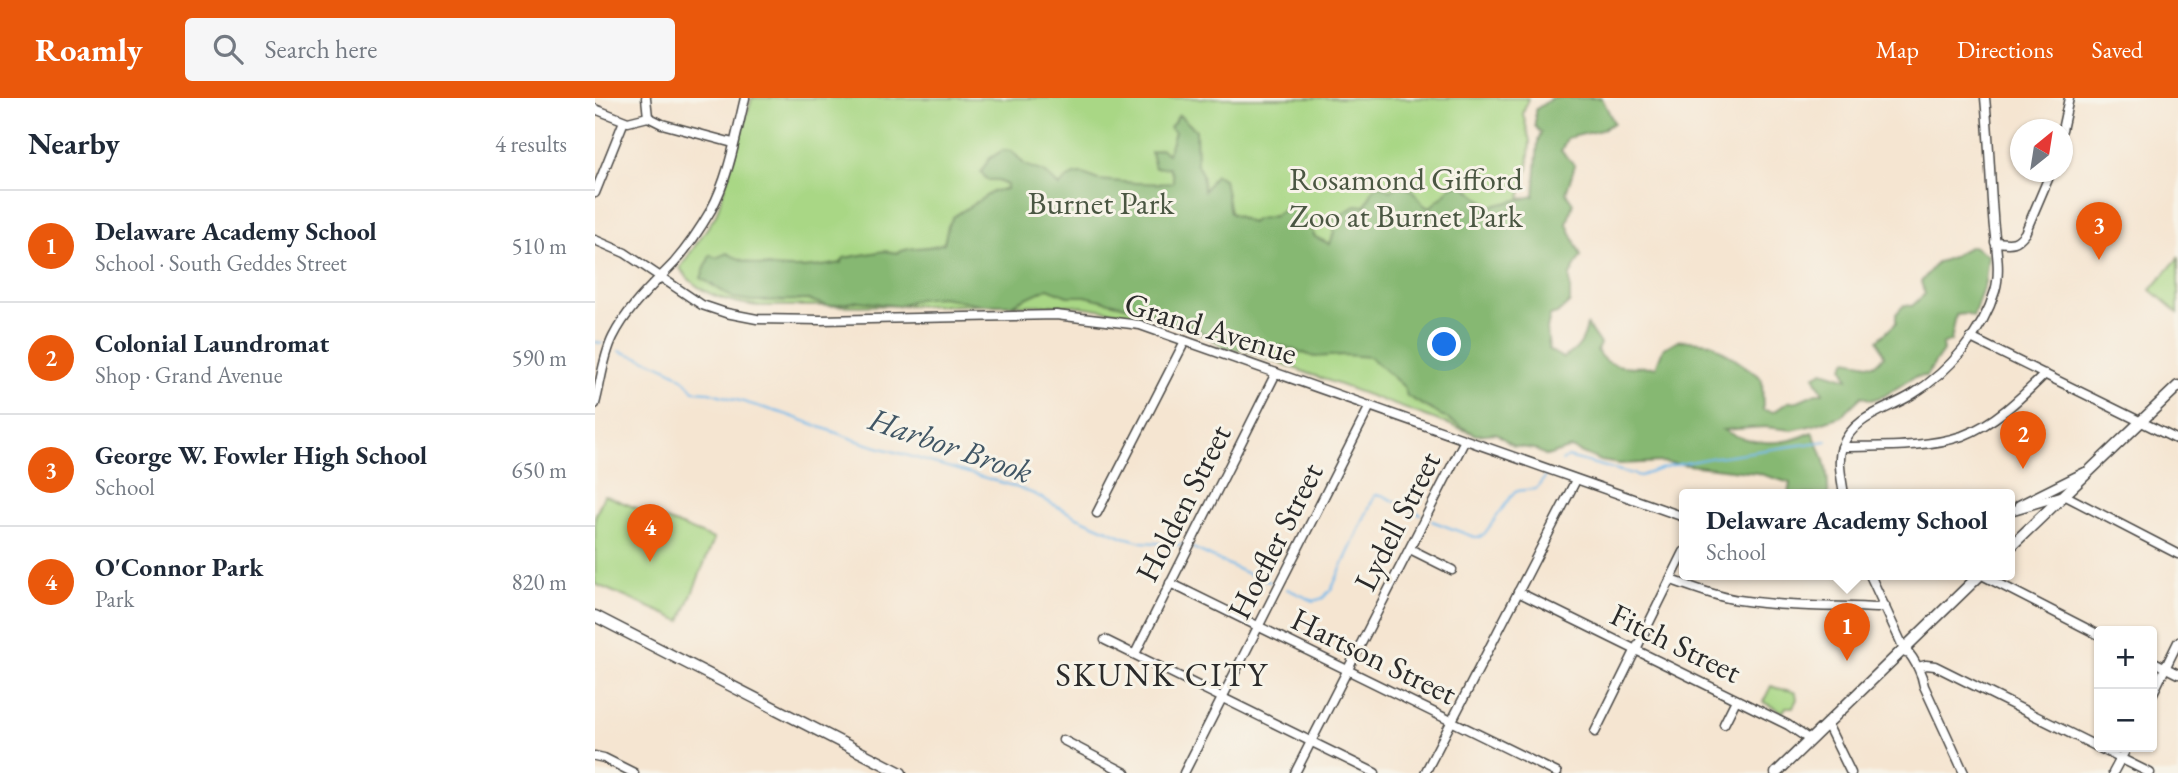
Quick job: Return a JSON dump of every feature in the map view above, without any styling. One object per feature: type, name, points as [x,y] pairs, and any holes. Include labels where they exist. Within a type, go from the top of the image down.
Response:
[{"type":"main road","points":[[2015,542],[2178,386]]},
{"type":"main road","points":[[1776,773],[1976,580]]},
{"type":"main road","points":[[595,616],[900,773]]},
{"type":"street","points":[[646,98],[648,117]]},
{"type":"street","points":[[595,404],[613,337],[624,317],[692,240],[712,207],[722,183],[745,98]]},
{"type":"street","points":[[1843,489],[1840,463],[1842,447],[1857,424],[1929,383],[1954,359],[1971,338],[1996,288],[1985,98]]},
{"type":"street","points":[[2064,119],[2069,98]]},
{"type":"street","points":[[595,109],[624,121],[648,117],[661,124],[733,144]]},
{"type":"street","points":[[595,193],[624,121]]},
{"type":"street","points":[[1995,242],[2019,241],[2047,182]]},
{"type":"street","name":"Grand Avenue","points":[[595,240],[625,253],[702,305],[757,319],[1056,315],[1126,323],[1185,341],[1679,515]]},
{"type":"street","points":[[1971,338],[2178,440]]},
{"type":"street","points":[[1097,513],[1185,341]]},
{"type":"street","name":"Holden Street","points":[[1135,654],[1276,373]]},
{"type":"street","points":[[1842,447],[1943,441],[1962,436],[2001,413],[2045,374]]},
{"type":"street","name":"Hoefler Street","points":[[1184,773],[1370,407]]},
{"type":"street","name":"Lydell Street","points":[[1295,773],[1465,440]]},
{"type":"street","points":[[2015,507],[2090,470]]},
{"type":"street","points":[[1425,773],[1576,480]]},
{"type":"street","points":[[2015,510],[2064,495],[2178,554]]},
{"type":"street","points":[[1410,549],[1453,570]]},
{"type":"street","points":[[1595,732],[1679,563]]},
{"type":"street","points":[[1671,580],[1739,600],[1795,605],[1885,606]]},
{"type":"street","points":[[1872,580],[1909,660],[1924,686]]},
{"type":"street","points":[[1991,580],[2094,632]]},
{"type":"street","name":"Hartson Street","points":[[1170,583],[1557,773]]},
{"type":"street","name":"Fitch Street","points":[[1518,592],[1787,725],[1810,740]]},
{"type":"street","points":[[1105,640],[1375,773]]},
{"type":"street","points":[[2155,689],[2178,642]]},
{"type":"street","points":[[1905,648],[1918,667],[1964,773]]},
{"type":"street","points":[[2157,663],[2178,674]]},
{"type":"street","points":[[1918,667],[1935,666],[2150,773]]},
{"type":"street","points":[[1724,724],[1736,700]]},
{"type":"street","points":[[1827,724],[1851,773]]},
{"type":"street","points":[[1063,740],[1126,773]]},
{"type":"street","points":[[2113,773],[2124,752]]},
{"type":"street","points":[[595,756],[634,773]]},
{"type":"green space","name":"Burnet Park","points":[[752,98],[1528,98],[1523,114],[1530,141],[1528,168],[1518,205],[1447,316],[1472,433],[1156,318],[1073,305],[757,306],[714,295],[695,284],[680,268],[716,215]]},
{"type":"green space","name":"Rosamond Gifford Zoo at Burnet Park","points":[[1552,98],[1602,98],[1614,123],[1601,130],[1567,138],[1561,151],[1575,165],[1566,193],[1573,203],[1567,224],[1581,256],[1570,275],[1570,302],[1557,314],[1550,316],[1547,329],[1549,350],[1563,358],[1579,345],[1587,325],[1600,344],[1597,350],[1601,357],[1622,366],[1656,367],[1663,349],[1678,340],[1711,343],[1758,375],[1762,380],[1763,410],[1774,412],[1788,402],[1823,393],[1814,376],[1823,371],[1848,379],[1843,367],[1847,360],[1874,365],[1884,356],[1878,340],[1896,323],[1896,314],[1904,305],[1912,306],[1925,294],[1921,282],[1937,262],[1973,246],[1988,255],[1985,282],[1973,317],[1966,314],[1956,315],[1951,341],[1942,345],[1943,351],[1926,376],[1914,377],[1884,396],[1871,400],[1862,396],[1841,416],[1792,430],[1765,427],[1723,430],[1744,439],[1767,442],[1790,440],[1812,432],[1825,462],[1828,489],[1789,489],[1790,483],[1757,473],[1662,462],[1619,464],[1601,461],[1571,448],[1547,456],[1534,449],[1513,446],[1496,433],[1476,435],[1407,396],[1404,387],[1370,357],[1314,357],[1283,346],[1248,351],[1224,348],[1194,326],[1174,325],[1162,315],[1085,296],[1067,296],[1048,288],[1011,305],[984,305],[941,297],[918,299],[898,306],[859,301],[828,306],[809,300],[751,301],[733,298],[701,278],[710,255],[716,258],[727,253],[754,264],[797,268],[841,263],[844,258],[884,251],[897,253],[944,243],[953,217],[994,191],[1006,189],[1007,185],[997,180],[987,180],[981,172],[989,159],[1003,150],[1012,151],[1025,165],[1044,172],[1059,186],[1076,174],[1099,180],[1173,183],[1169,167],[1155,168],[1151,152],[1161,149],[1168,154],[1175,132],[1170,128],[1179,115],[1196,130],[1197,165],[1202,174],[1204,191],[1215,175],[1224,179],[1230,213],[1252,223],[1254,220],[1274,216],[1291,204],[1300,206],[1315,237],[1330,244],[1334,232],[1331,220],[1334,215],[1338,217],[1356,205],[1365,206],[1374,188],[1382,186],[1390,191],[1399,185],[1412,190],[1429,208],[1451,186],[1462,184],[1492,206],[1534,196],[1541,133],[1535,126],[1535,110]]},
{"type":"green space","points":[[2178,258],[2178,313],[2151,290]]},
{"type":"green space","points":[[604,495],[714,539],[681,621],[595,584],[595,517]]},
{"type":"green space","points":[[1771,686],[1796,693],[1797,699],[1793,707],[1786,707],[1783,712],[1763,702]]},
{"type":"waterway","name":"Harbor Brook","points":[[595,342],[602,343]]},
{"type":"waterway","name":"Harbor Brook","points":[[619,351],[670,370],[694,391],[709,392],[785,414],[864,443],[1010,485],[1124,537],[1142,542],[1184,545]]},
{"type":"waterway","name":"Harbor Brook","points":[[1562,461],[1568,457],[1640,476],[1669,466],[1710,458],[1827,441]]},
{"type":"waterway","name":"Harbor Brook","points":[[1432,521],[1480,537],[1515,491],[1536,489],[1547,475]]},
{"type":"waterway","name":"Harbor Brook","points":[[1287,589],[1314,601],[1323,598],[1332,588],[1375,495],[1382,495],[1420,514]]},
{"type":"waterway","name":"Harbor Brook","points":[[1193,548],[1270,582]]},
{"type":"place","name":"George W. Fowler High School","points":[[2099,260]]},
{"type":"place","name":"Colonial Laundromat","points":[[2023,469]]},
{"type":"place","name":"O'Connor Park","points":[[650,562]]},
{"type":"place","name":"Delaware Academy School","points":[[1847,661]]},
{"type":"district","name":"SKUNK CITY","points":[[1162,674]]}]
